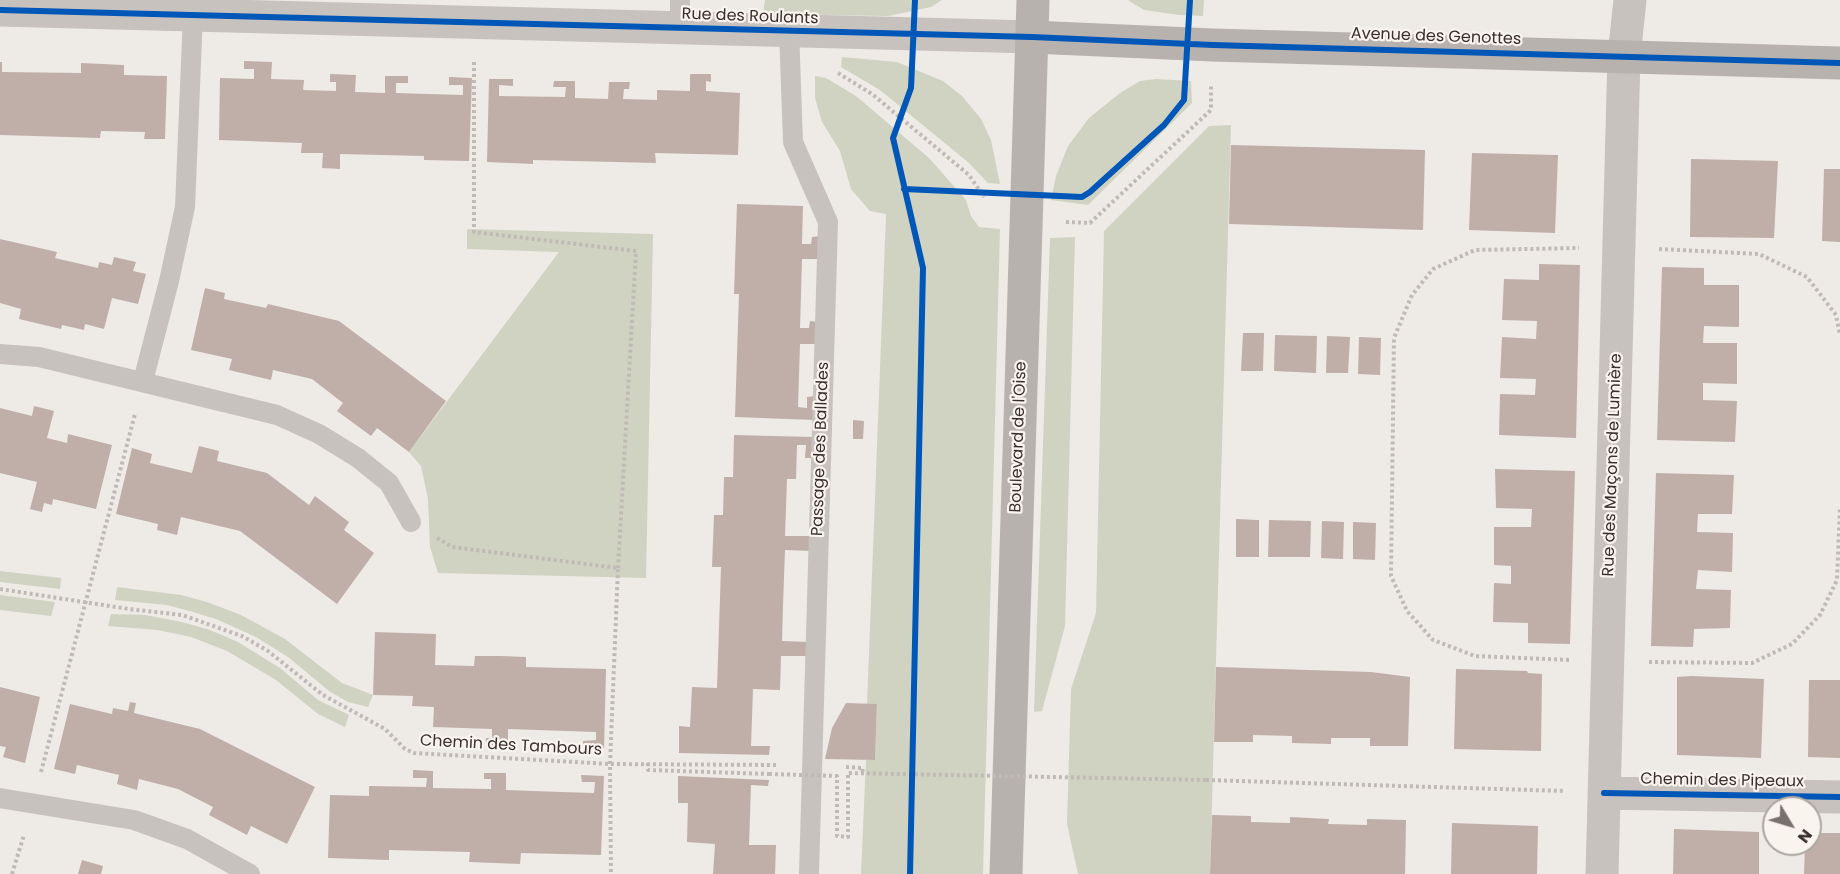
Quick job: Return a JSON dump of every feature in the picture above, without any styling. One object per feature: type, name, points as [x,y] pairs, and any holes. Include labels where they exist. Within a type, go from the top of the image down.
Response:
[{"type":"main road","name":"Boulevard de l'Oise","points":[[1006,874],[1033,0]]},
{"type":"main road","name":"Avenue des Genottes","points":[[1032,37],[1213,45],[1840,63]]},
{"type":"street","name":"Rue des Maçons de Lumière","points":[[1602,874],[1624,56],[1629,0]]},
{"type":"street","name":"Rue des Roulants","points":[[0,10],[474,23],[680,14],[789,46],[1032,37]]},
{"type":"street","name":"Chemin des Pipeaux","points":[[1604,793],[1840,797]]},
{"type":"lane","points":[[143,381],[186,207],[193,14]]},
{"type":"lane","name":"Passage des Ballades","points":[[789,46],[793,142],[828,222],[809,874]]},
{"type":"lane","points":[[0,354],[39,357],[277,415],[319,434],[358,458],[389,483],[411,522]]},
{"type":"lane","points":[[0,798],[134,820],[187,839],[250,874]]},
{"type":"path","points":[[474,23],[474,232],[636,251],[618,568],[610,764],[611,874]]},
{"type":"path","points":[[971,192],[982,193],[1090,223],[1211,110],[1213,45]]},
{"type":"path","points":[[789,46],[872,94],[969,175],[982,193],[989,214],[1026,207]]},
{"type":"path","points":[[897,128],[904,108]]},
{"type":"path","points":[[1840,335],[1836,315],[1807,277],[1759,254],[1619,247],[1475,250],[1433,269],[1412,295],[1394,339],[1391,576],[1407,611],[1433,640],[1475,656],[1752,663],[1792,644],[1820,615],[1837,580],[1840,507]]},
{"type":"path","points":[[12,874],[33,805],[143,381]]},
{"type":"path","points":[[411,522],[452,547],[618,568]]},
{"type":"path","points":[[648,763],[648,770],[837,776],[837,837],[848,837],[848,773],[1206,780],[1604,793]]},
{"type":"path","points":[[860,768],[863,768],[862,773]]},
{"type":"path","points":[[913,768],[913,780]]},
{"type":"green space","points":[[765,0],[942,0],[931,7],[888,16],[763,14]]},
{"type":"green space","points":[[1128,0],[1204,0],[1203,16],[1144,10]]},
{"type":"green space","points":[[842,57],[897,62],[943,81],[962,96],[981,119],[991,140],[1000,184],[988,183],[969,163],[880,90],[841,67]]},
{"type":"green space","points":[[815,76],[826,78],[856,96],[929,158],[966,200],[971,216],[979,227],[1000,229],[983,874],[861,874],[866,760],[875,760],[877,705],[867,704],[886,214],[870,211],[851,189],[840,151],[822,122],[815,98]]},
{"type":"green space","points":[[1156,79],[1191,81],[1192,103],[1088,205],[1051,200],[1056,176],[1068,146],[1089,118],[1120,93],[1140,81]]},
{"type":"green space","points":[[1231,125],[1210,874],[1078,874],[1067,824],[1071,689],[1096,613],[1104,231],[1209,126]]},
{"type":"green space","points":[[467,229],[653,234],[646,578],[438,573],[430,547],[428,499],[421,466],[409,452],[559,252],[467,249]]},
{"type":"green space","points":[[1075,237],[1065,626],[1042,711],[1034,712],[1050,238]]},
{"type":"green space","points":[[0,571],[61,578],[60,589],[0,582]]},
{"type":"green space","points":[[117,587],[181,595],[241,615],[285,639],[342,683],[373,695],[368,707],[348,702],[329,691],[288,657],[256,637],[216,619],[167,605],[115,600]]},
{"type":"green space","points":[[0,595],[55,602],[51,616],[0,610]]},
{"type":"green space","points":[[111,614],[145,615],[182,622],[210,630],[238,642],[280,668],[318,700],[349,715],[345,727],[318,714],[276,680],[227,651],[191,637],[158,630],[108,626]]},
{"type":"building","points":[[244,61],[272,62],[271,79],[304,80],[303,90],[336,91],[336,82],[330,82],[330,74],[356,75],[355,92],[385,93],[385,76],[408,76],[408,83],[396,83],[396,93],[463,95],[463,85],[449,85],[449,77],[472,78],[469,161],[424,160],[424,156],[340,154],[340,169],[322,168],[323,153],[301,153],[302,143],[219,140],[220,78],[254,79],[254,69],[244,69]]},
{"type":"building","points":[[0,62],[2,62],[2,72],[81,73],[81,63],[124,65],[124,75],[167,76],[165,139],[144,139],[145,132],[101,131],[100,138],[0,135]]},
{"type":"building","points":[[690,74],[711,74],[711,82],[706,81],[706,91],[740,93],[738,155],[655,153],[656,163],[533,160],[533,164],[487,162],[489,79],[513,79],[513,86],[499,85],[499,96],[565,97],[566,87],[553,87],[554,81],[575,81],[575,98],[608,99],[609,82],[630,82],[629,89],[624,89],[623,99],[657,100],[657,90],[690,91]]},
{"type":"building","points":[[1231,145],[1425,150],[1423,230],[1229,224]]},
{"type":"building","points":[[1472,153],[1558,155],[1555,233],[1469,230]]},
{"type":"building","points":[[1691,159],[1778,161],[1774,238],[1690,237]]},
{"type":"building","points":[[1824,169],[1840,169],[1840,242],[1822,241]]},
{"type":"building","points":[[737,204],[803,206],[802,244],[811,244],[812,237],[820,236],[819,259],[802,259],[800,328],[809,328],[810,321],[817,322],[816,344],[800,344],[798,407],[807,408],[807,397],[815,396],[814,420],[735,417],[739,294],[734,294]]},
{"type":"building","points":[[0,239],[57,252],[55,258],[98,268],[99,262],[112,265],[114,257],[136,262],[133,271],[146,274],[138,304],[112,298],[104,329],[85,324],[84,330],[62,325],[61,329],[19,319],[21,309],[0,303]]},
{"type":"building","points":[[1539,264],[1580,265],[1576,438],[1499,435],[1500,394],[1535,395],[1536,379],[1500,378],[1502,337],[1536,339],[1537,321],[1502,320],[1504,279],[1539,280]]},
{"type":"building","points":[[1662,267],[1704,268],[1704,285],[1739,285],[1739,327],[1704,326],[1703,343],[1737,343],[1737,384],[1703,383],[1703,400],[1737,401],[1735,442],[1657,440]]},
{"type":"building","points":[[205,288],[225,293],[224,299],[266,308],[268,304],[339,321],[446,401],[409,452],[377,428],[371,436],[337,411],[343,403],[312,379],[273,370],[271,380],[229,370],[232,359],[191,350]]},
{"type":"building","points":[[1243,333],[1264,333],[1263,371],[1241,371]]},
{"type":"building","points":[[1275,335],[1317,336],[1316,373],[1274,371]]},
{"type":"building","points":[[1327,336],[1350,337],[1348,373],[1326,373]]},
{"type":"building","points":[[1359,337],[1381,338],[1380,375],[1358,374]]},
{"type":"building","points":[[34,406],[54,411],[47,438],[67,443],[68,434],[112,445],[96,509],[53,499],[52,505],[44,503],[42,512],[30,509],[37,482],[0,473],[0,408],[32,416]]},
{"type":"building","points":[[853,420],[864,421],[863,439],[853,439]]},
{"type":"building","points":[[734,435],[814,437],[813,458],[805,458],[806,445],[797,445],[796,479],[787,479],[785,536],[812,536],[811,551],[785,550],[782,641],[808,642],[808,656],[781,656],[780,690],[753,689],[751,746],[770,746],[769,755],[679,753],[679,726],[690,727],[692,687],[717,688],[721,567],[712,567],[714,515],[723,515],[724,477],[733,477]]},
{"type":"building","points":[[199,446],[219,451],[217,461],[267,473],[309,505],[315,496],[349,522],[344,530],[374,553],[337,604],[240,531],[181,517],[177,535],[157,530],[158,524],[116,514],[132,448],[152,454],[150,463],[192,473]]},
{"type":"building","points":[[1495,469],[1575,471],[1570,644],[1528,643],[1528,623],[1493,622],[1494,583],[1511,584],[1511,566],[1494,565],[1494,527],[1531,527],[1532,509],[1496,508]]},
{"type":"building","points":[[1656,473],[1734,475],[1732,514],[1698,514],[1697,532],[1733,533],[1732,572],[1698,570],[1696,589],[1731,590],[1730,628],[1694,629],[1693,647],[1651,646]]},
{"type":"building","points":[[1236,519],[1259,520],[1259,557],[1236,557]]},
{"type":"building","points":[[1269,520],[1311,521],[1310,557],[1268,557]]},
{"type":"building","points":[[1322,521],[1344,522],[1343,559],[1321,558]]},
{"type":"building","points":[[1353,522],[1376,523],[1375,560],[1353,559]]},
{"type":"building","points":[[375,632],[436,634],[435,665],[474,666],[475,656],[500,656],[526,657],[526,667],[606,669],[604,749],[583,748],[583,741],[596,740],[596,732],[508,729],[508,747],[486,746],[486,738],[492,738],[492,729],[433,727],[434,707],[412,706],[413,696],[373,695]]},
{"type":"building","points":[[1216,667],[1371,672],[1410,677],[1408,746],[1370,746],[1370,738],[1331,738],[1331,744],[1292,743],[1292,736],[1253,735],[1253,742],[1214,742]]},
{"type":"building","points":[[1456,669],[1527,671],[1542,674],[1541,751],[1454,749]]},
{"type":"building","points":[[1677,677],[1764,679],[1761,758],[1677,755]]},
{"type":"building","points":[[1809,680],[1840,680],[1840,758],[1808,757]]},
{"type":"building","points":[[0,687],[40,697],[25,763],[3,757],[6,747],[0,746]]},
{"type":"building","points":[[130,702],[136,703],[134,713],[200,729],[315,787],[287,844],[251,826],[247,835],[209,815],[213,807],[178,789],[139,779],[137,790],[117,784],[119,775],[77,765],[75,774],[54,769],[70,704],[112,714],[113,708],[128,711]]},
{"type":"building","points":[[846,703],[877,704],[875,760],[825,759],[832,728]]},
{"type":"building","points":[[413,770],[433,771],[433,788],[491,789],[491,779],[484,779],[484,773],[506,773],[506,790],[594,793],[595,782],[582,782],[581,775],[604,776],[601,855],[521,853],[520,864],[469,862],[470,852],[389,850],[389,860],[328,858],[330,795],[369,796],[369,786],[426,787],[427,778],[413,778]]},
{"type":"building","points":[[678,776],[769,780],[768,786],[751,785],[749,845],[776,845],[775,874],[713,874],[715,844],[687,842],[688,803],[678,803]]},
{"type":"building","points":[[1212,815],[1251,816],[1251,822],[1290,823],[1290,817],[1329,819],[1328,824],[1367,825],[1367,819],[1406,820],[1405,874],[1210,874]]},
{"type":"building","points":[[1452,823],[1538,826],[1537,874],[1451,874]]},
{"type":"building","points":[[1674,829],[1759,832],[1759,874],[1673,874]]},
{"type":"building","points":[[1822,833],[1840,833],[1840,874],[1804,874],[1805,856],[1822,856]]},
{"type":"building","points":[[82,860],[103,866],[101,874],[78,874]]},
{"type":"cycle path","points":[[910,874],[923,268],[893,138],[911,88],[915,0]]},
{"type":"cycle path","points":[[904,189],[1082,197],[1090,192],[1164,125],[1184,100],[1190,0]]},
{"type":"cycle path","points":[[0,10],[1032,37],[1213,45],[1840,63]]},
{"type":"cycle path","points":[[1604,793],[1840,797]]}]
